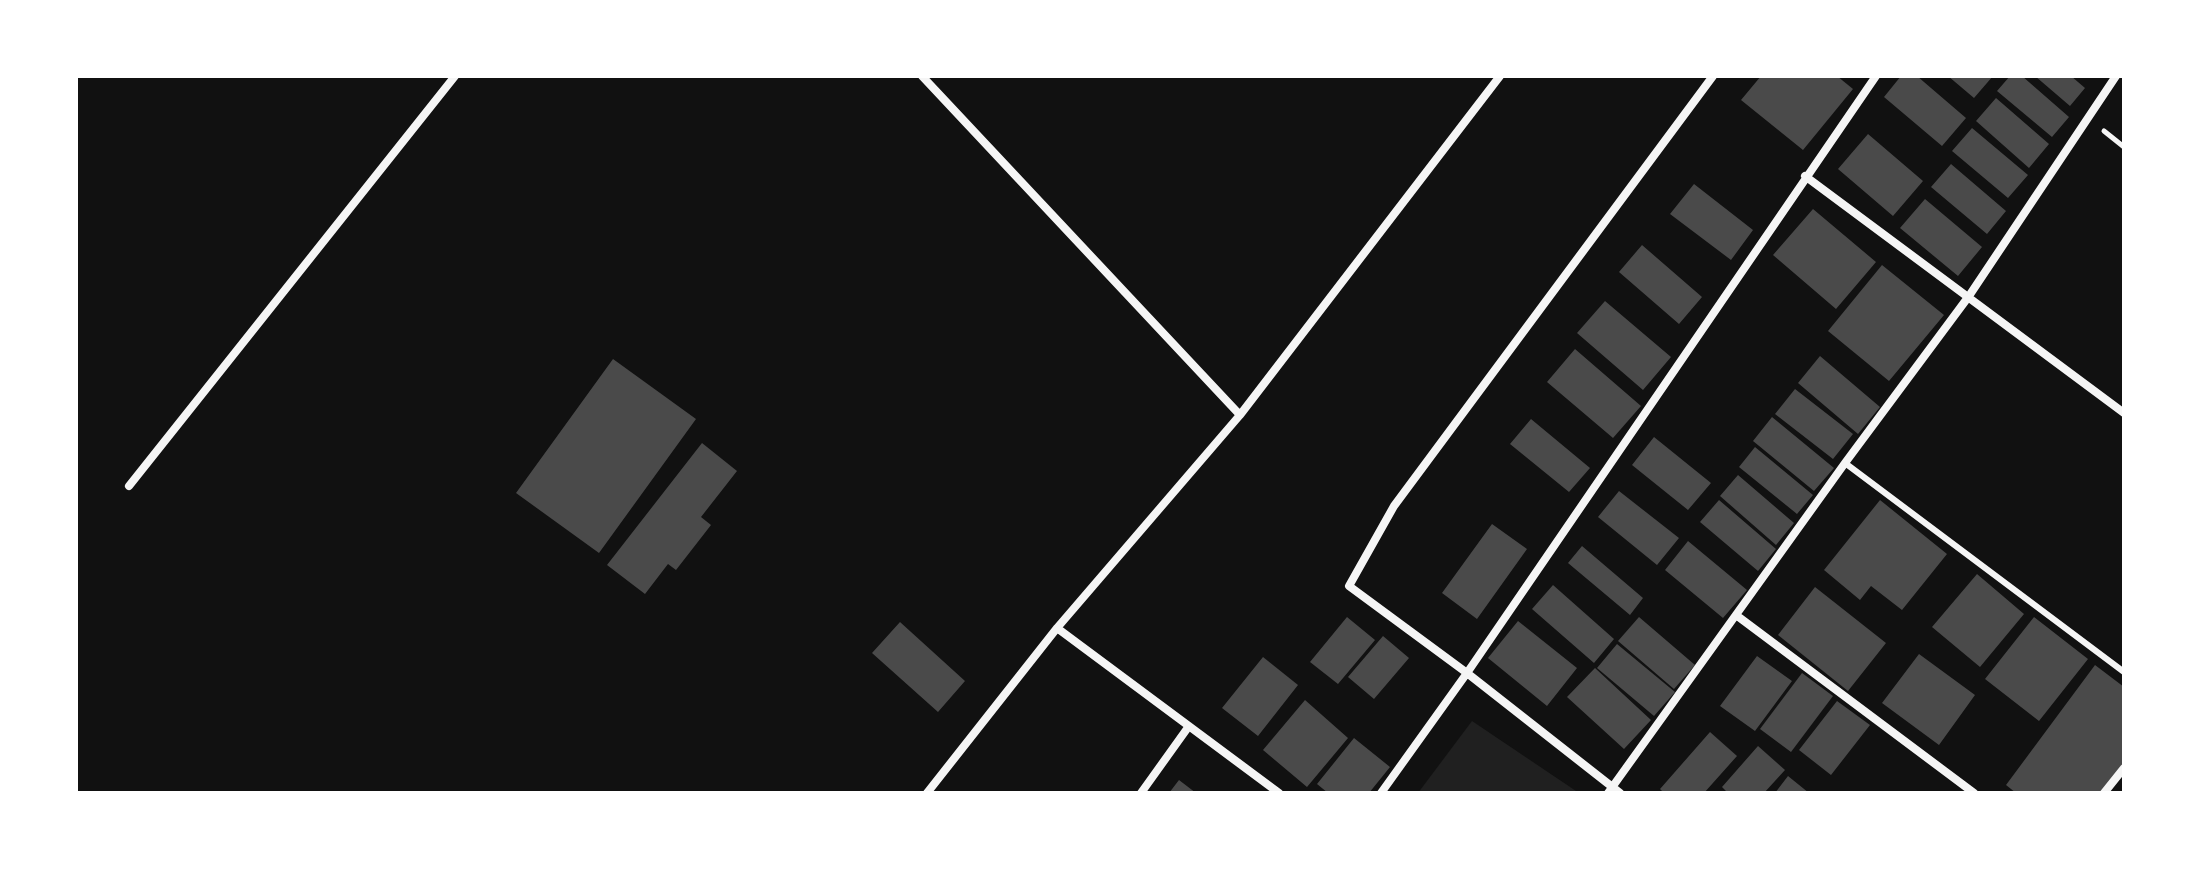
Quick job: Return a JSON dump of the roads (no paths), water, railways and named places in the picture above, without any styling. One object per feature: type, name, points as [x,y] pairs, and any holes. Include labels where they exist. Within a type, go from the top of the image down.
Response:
[{"type":"street","points":[[129,486],[455,76]]},
{"type":"street","points":[[922,76],[1240,415]]},
{"type":"street","points":[[927,793],[1057,628],[1240,415],[1500,76]]},
{"type":"street","points":[[1620,793],[1610,790],[1467,673],[1349,586],[1394,506],[1713,76]]},
{"type":"street","points":[[1381,793],[1467,673],[1876,76]]},
{"type":"street","points":[[1610,790],[1969,296],[2116,76]]},
{"type":"street","points":[[1805,176],[2124,413]]},
{"type":"street","points":[[1736,615],[1974,793]]},
{"type":"street","points":[[1057,628],[1279,793]]},
{"type":"street","points":[[1141,793],[1189,726]]},
{"type":"street","points":[[2104,793],[2122,774]]},
{"type":"lane","points":[[1845,463],[2124,672]]}]
